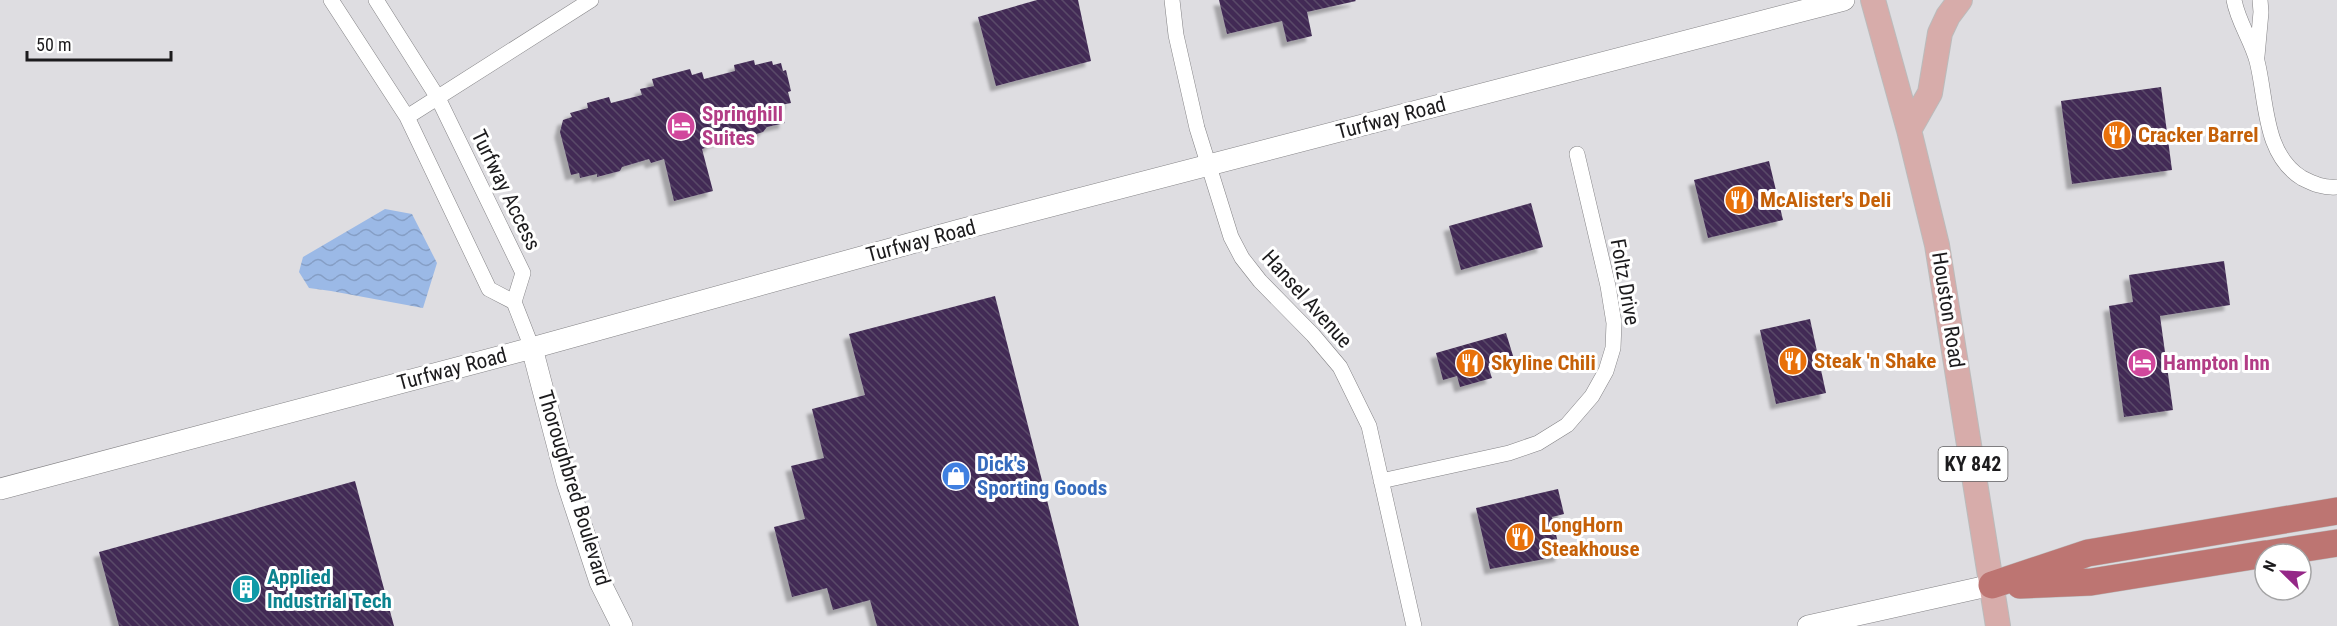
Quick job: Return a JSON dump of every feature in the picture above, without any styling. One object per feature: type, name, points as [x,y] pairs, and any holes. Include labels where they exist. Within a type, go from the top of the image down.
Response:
[{"type":"highway","points":[[1992,585],[2088,553],[2337,511]]},
{"type":"highway","points":[[2313,547],[2337,543]]},
{"type":"highway","points":[[1992,585],[2091,582],[2253,556]]},
{"type":"main road","name":"Turfway Road","points":[[0,489],[532,348],[948,233],[1844,0]]},
{"type":"main road","name":"Houston Road","points":[[1873,0],[1909,130],[1937,245],[1998,626]]},
{"type":"main road","points":[[1909,130],[1930,93],[1940,33],[1948,16],[1960,0]]},
{"type":"main road","name":"Thoroughbred Boulevard","points":[[532,348],[567,482],[600,582],[622,626]]},
{"type":"main road","points":[[1808,626],[1992,585]]},
{"type":"street","points":[[331,0],[407,117],[489,289],[514,302],[532,348]]},
{"type":"street","name":"Turfway Access","points":[[376,0],[438,98],[523,273],[514,302]]},
{"type":"street","points":[[407,117],[591,0]]},
{"type":"street","name":"Hansel Avenue","points":[[1173,0],[1176,34],[1208,166],[1231,237],[1242,258],[1260,281],[1313,335],[1344,375],[1369,426],[1414,626]]},
{"type":"street","points":[[2234,0],[2237,14],[2256,59],[2269,130],[2280,154],[2297,174],[2315,185],[2337,187]]},
{"type":"street","points":[[2256,59],[2261,12],[2260,0]]},
{"type":"street","name":"Foltz Drive","points":[[1381,481],[1509,453],[1538,443],[1567,425],[1593,396],[1606,371],[1613,348],[1614,323],[1608,286],[1577,154]]},
{"type":"water","points":[[385,209],[412,214],[437,263],[423,308],[309,288],[299,272],[303,257]]},
{"type":"building","points":[[1037,0],[1078,0],[1091,61],[996,86],[978,17]]},
{"type":"building","points":[[1219,0],[1356,1],[1307,12],[1312,36],[1287,42],[1282,21],[1227,34]]},
{"type":"building","points":[[754,60],[755,65],[772,61],[773,65],[781,63],[783,71],[786,70],[791,103],[781,105],[785,123],[767,127],[763,132],[743,138],[742,134],[712,143],[711,146],[702,149],[713,191],[674,201],[664,159],[651,163],[649,159],[622,167],[620,171],[597,177],[597,174],[580,178],[579,173],[571,175],[560,132],[563,120],[572,117],[570,113],[588,108],[587,103],[609,97],[611,103],[642,95],[640,89],[654,86],[652,79],[690,69],[692,75],[702,72],[704,79],[735,71],[734,65]]},
{"type":"building","name":"Cracker Barrel","points":[[2161,87],[2172,170],[2072,184],[2061,101]]},
{"type":"building","name":"McAlister's Deli","points":[[1769,161],[1783,220],[1708,238],[1694,180]]},
{"type":"building","points":[[1531,203],[1543,247],[1461,270],[1449,226]]},
{"type":"building","name":"Hampton Inn","points":[[2224,261],[2230,305],[2160,316],[2173,410],[2124,417],[2109,306],[2133,302],[2129,275]]},
{"type":"building","points":[[995,296],[1079,626],[877,626],[870,600],[833,610],[827,588],[792,597],[774,527],[805,519],[791,466],[824,458],[812,409],[865,395],[849,334]]},
{"type":"building","name":"Steak 'n Shake","points":[[1810,319],[1826,393],[1776,404],[1760,330]]},
{"type":"building","name":"Skyline Chili","points":[[1506,333],[1514,359],[1488,366],[1492,378],[1460,387],[1457,376],[1443,380],[1436,353]]},
{"type":"building","name":"Applied Industrial Tech","points":[[355,481],[394,626],[119,626],[99,552]]},
{"type":"building","name":"LongHorn Steakhouse","points":[[1558,489],[1564,514],[1552,517],[1561,556],[1490,569],[1476,508]]},
{"type":"place","name":"Springhill Suites","points":[[681,126]]},
{"type":"place","name":"Cracker Barrel","points":[[2117,135]]},
{"type":"place","name":"McAlister's Deli","points":[[1739,200]]},
{"type":"place","name":"Steak 'n Shake","points":[[1793,361]]},
{"type":"place","name":"Skyline Chili","points":[[1470,363]]},
{"type":"place","name":"Hampton Inn","points":[[2142,363]]},
{"type":"place","name":"Dick's Sporting Goods","points":[[956,476]]},
{"type":"place","name":"LongHorn Steakhouse","points":[[1520,537]]},
{"type":"place","name":"Applied Industrial Tech","points":[[246,589]]}]
